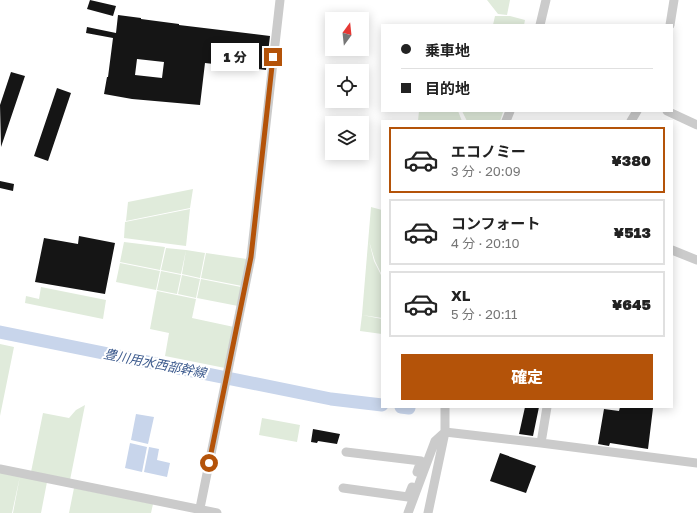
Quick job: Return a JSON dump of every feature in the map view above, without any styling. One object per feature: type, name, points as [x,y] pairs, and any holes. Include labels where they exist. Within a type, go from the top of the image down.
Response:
[{"type":"street","points":[[200,511],[251,257],[280,0]]},
{"type":"street","points":[[540,24],[546,0]]},
{"type":"street","points":[[670,24],[674,0]]},
{"type":"street","points":[[669,112],[697,125]]},
{"type":"street","points":[[673,250],[697,260]]},
{"type":"street","points":[[428,513],[445,432],[445,408]]},
{"type":"street","points":[[541,443],[547,408]]},
{"type":"street","points":[[408,513],[432,446],[438,437],[445,432],[697,463]]},
{"type":"street","points":[[343,488],[408,498],[421,461],[346,452]]},
{"type":"street","points":[[0,469],[200,511],[217,513]]},
{"type":"green space","points":[[487,0],[510,0],[507,15],[498,14]]},
{"type":"green space","points":[[495,16],[510,16],[525,20],[524,24],[493,24]]},
{"type":"green space","points":[[419,112],[458,112],[462,120],[418,120]]},
{"type":"green space","points":[[462,112],[503,112],[500,120],[466,120]]},
{"type":"green space","points":[[193,189],[190,208],[126,221],[128,202]]},
{"type":"green space","points":[[371,207],[381,210],[381,273],[375,261],[369,241],[374,261],[381,275],[381,318],[362,315]]},
{"type":"green space","points":[[190,209],[186,246],[124,238],[125,222]]},
{"type":"green space","points":[[124,242],[165,247],[160,270],[120,262]]},
{"type":"green space","points":[[166,248],[186,250],[181,274],[161,270]]},
{"type":"green space","points":[[186,250],[205,253],[200,278],[182,274]]},
{"type":"green space","points":[[206,253],[247,259],[242,286],[201,278]]},
{"type":"green space","points":[[120,263],[160,271],[156,290],[116,282]]},
{"type":"green space","points":[[161,271],[181,275],[177,294],[157,290]]},
{"type":"green space","points":[[182,275],[200,279],[196,298],[178,294]]},
{"type":"green space","points":[[201,279],[241,287],[238,306],[197,298]]},
{"type":"green space","points":[[41,287],[106,300],[103,319],[25,303],[26,296],[39,299]]},
{"type":"green space","points":[[157,291],[196,299],[192,318],[234,327],[225,368],[165,356],[169,333],[150,329]]},
{"type":"green space","points":[[362,315],[381,319],[381,334],[360,331]]},
{"type":"green space","points":[[0,344],[14,347],[0,416]]},
{"type":"green space","points":[[85,405],[70,480],[31,472],[43,413],[69,418],[76,410]]},
{"type":"green space","points":[[262,418],[300,425],[297,442],[259,435]]},
{"type":"green space","points":[[0,472],[20,476],[12,513],[0,513]]},
{"type":"green space","points":[[20,476],[47,482],[41,513],[13,513]]},
{"type":"green space","points":[[74,488],[153,504],[151,513],[69,513]]},
{"type":"water","points":[[136,414],[154,417],[148,444],[131,440]]},
{"type":"water","points":[[130,443],[147,447],[142,472],[125,468]]},
{"type":"water","points":[[149,447],[159,449],[157,460],[170,463],[167,477],[144,472]]},
{"type":"building","points":[[90,0],[116,6],[113,16],[87,9]]},
{"type":"building","points":[[118,15],[179,25],[270,36],[266,70],[205,63],[200,105],[132,99],[104,94],[108,77],[113,38],[86,33],[87,27],[116,33]],"holes":[[[137,59],[164,62],[162,78],[135,75]]]},
{"type":"building","points":[[11,72],[25,76],[1,147],[0,105]]},
{"type":"building","points":[[57,88],[71,93],[48,161],[34,156]]},
{"type":"building","points":[[0,181],[14,184],[13,191],[0,188]]},
{"type":"building","points":[[79,236],[115,243],[105,294],[35,282],[44,238],[78,244]]},
{"type":"building","points":[[525,408],[539,408],[533,436],[519,434]]},
{"type":"building","points":[[620,408],[653,408],[648,449],[610,443],[609,446],[598,444],[604,409],[619,411]]},
{"type":"building","points":[[313,429],[340,434],[337,444],[318,441],[317,443],[311,442]]},
{"type":"building","points":[[500,453],[536,466],[526,493],[490,481]]},
{"type":"waterway","name":"豊川用水西部幹線","points":[[0,332],[331,399],[381,405]]},
{"type":"route","points":[[209,463],[251,257],[273,57]]}]
